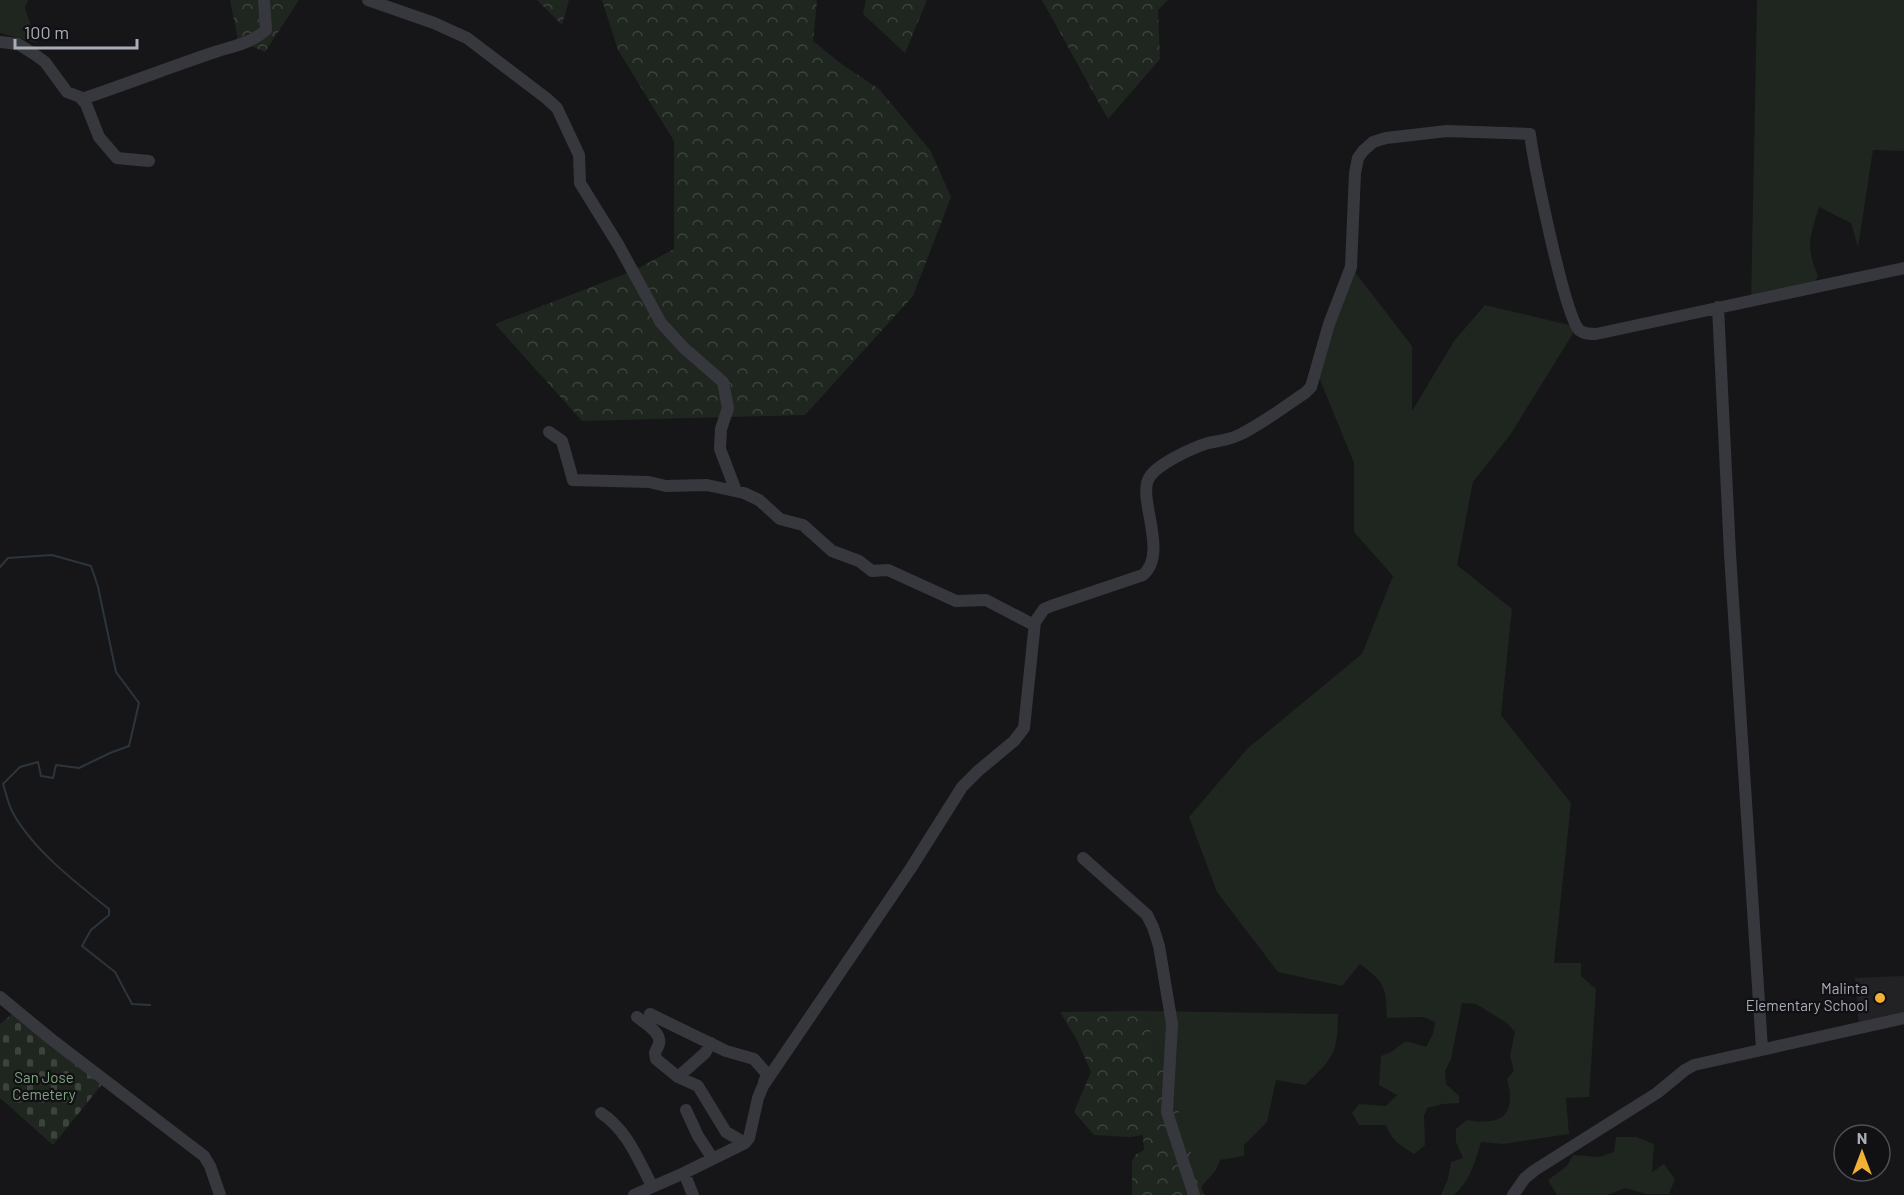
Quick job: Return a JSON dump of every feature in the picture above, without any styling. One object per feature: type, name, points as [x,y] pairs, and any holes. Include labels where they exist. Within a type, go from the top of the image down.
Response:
[{"type":"street","points":[[82,99],[161,73],[215,52],[234,48],[254,39],[266,28],[264,0]]},
{"type":"street","points":[[368,0],[434,23],[467,38],[557,108],[580,158],[580,183],[619,246],[661,323],[684,348],[723,382],[728,413],[721,429],[720,449],[736,491]]},
{"type":"street","points":[[0,42],[18,44],[45,62],[67,92],[82,99],[86,104],[99,136],[117,158],[149,161]]},
{"type":"street","points":[[763,1086],[904,878],[962,787],[1014,741],[1024,728],[1034,625],[1041,613],[1051,606],[1137,578],[1148,571],[1154,535],[1147,484],[1156,470],[1202,445],[1231,438],[1247,431],[1311,387],[1329,324],[1352,267],[1356,166],[1360,154],[1373,142],[1386,138],[1440,132],[1530,134],[1565,294],[1575,322],[1582,332],[1596,334],[1904,268]]},
{"type":"street","points":[[1718,307],[1729,542],[1762,1049]]},
{"type":"street","points":[[549,432],[562,441],[573,480],[650,482],[666,486],[707,485],[736,491],[759,500],[780,519],[803,525],[832,551],[858,561],[869,570],[888,570],[956,601],[986,600],[1034,625]]},
{"type":"street","points":[[1083,858],[1147,915],[1153,927],[1172,1024],[1167,1112],[1194,1195]]},
{"type":"street","points":[[0,997],[204,1156],[220,1195]]},
{"type":"street","points":[[634,1195],[745,1143],[749,1138],[767,1074],[754,1059],[744,1058],[650,1014]]},
{"type":"street","points":[[637,1017],[658,1037],[659,1043],[654,1053],[656,1059],[678,1077],[698,1086],[726,1132],[745,1143]]},
{"type":"street","points":[[1513,1195],[1525,1178],[1535,1170],[1657,1093],[1685,1070],[1708,1060],[1904,1018]]},
{"type":"street","points":[[678,1077],[705,1053],[711,1043]]},
{"type":"street","points":[[686,1110],[698,1136],[713,1159]]},
{"type":"street","points":[[601,1113],[612,1120],[625,1135],[652,1186]]},
{"type":"street","points":[[684,1173],[693,1195]]},
{"type":"shaded area","name":"Malinta Elementary School","points":[[1904,976],[1904,1016],[1859,1026],[1855,978]]},
{"type":"green space","points":[[0,0],[28,0],[25,8],[37,43],[0,33]]},
{"type":"green space","points":[[230,0],[299,0],[265,52],[238,40]]},
{"type":"green space","points":[[537,0],[569,0],[562,25]]},
{"type":"green space","points":[[602,0],[817,0],[813,41],[879,89],[930,150],[951,197],[913,296],[805,415],[582,421],[495,324],[633,271],[674,249],[674,141],[618,50]]},
{"type":"green space","points":[[866,0],[927,0],[905,53],[863,14]]},
{"type":"green space","points":[[1042,0],[1168,0],[1158,10],[1160,59],[1108,119]]},
{"type":"green space","points":[[1757,0],[1904,0],[1904,151],[1873,150],[1858,247],[1851,223],[1819,207],[1810,242],[1811,256],[1818,276],[1807,295],[1751,305]]},
{"type":"green space","points":[[1351,267],[1412,346],[1412,411],[1454,341],[1485,305],[1577,327],[1510,435],[1473,482],[1457,565],[1512,609],[1501,715],[1571,803],[1554,963],[1581,963],[1581,976],[1596,989],[1589,1097],[1566,1098],[1569,1134],[1503,1144],[1481,1142],[1468,1177],[1454,1195],[1441,1195],[1448,1179],[1451,1162],[1463,1158],[1456,1142],[1456,1129],[1467,1120],[1498,1119],[1508,1109],[1510,1091],[1507,1079],[1514,1071],[1510,1056],[1515,1032],[1507,1023],[1476,1004],[1462,1003],[1451,1059],[1445,1071],[1446,1084],[1459,1096],[1459,1103],[1427,1108],[1424,1116],[1425,1145],[1414,1154],[1394,1139],[1386,1125],[1359,1125],[1352,1113],[1359,1104],[1386,1106],[1397,1095],[1379,1085],[1381,1056],[1406,1041],[1426,1047],[1433,1034],[1435,1022],[1423,1017],[1387,1018],[1383,987],[1375,976],[1360,964],[1342,986],[1278,972],[1217,892],[1189,817],[1248,748],[1362,654],[1393,576],[1354,532],[1354,463],[1316,370]]},
{"type":"green space","points":[[1143,1011],[1338,1014],[1337,1038],[1328,1061],[1305,1085],[1276,1080],[1267,1122],[1244,1145],[1244,1156],[1220,1160],[1216,1170],[1201,1187],[1177,1106]]},
{"type":"green space","points":[[1143,1011],[1177,1106],[1204,1195],[1132,1195],[1132,1162],[1135,1155],[1144,1150],[1143,1135],[1131,1137],[1094,1135],[1074,1112],[1091,1072],[1077,1040],[1060,1012]]},
{"type":"green space","name":"San Jose Cemetery","points":[[12,1014],[103,1083],[53,1145],[0,1098],[0,1024]]},
{"type":"green space","points":[[1616,1137],[1636,1137],[1654,1144],[1652,1172],[1664,1164],[1675,1179],[1669,1194],[1646,1194],[1626,1188],[1607,1195],[1557,1195],[1548,1180],[1567,1166],[1573,1155],[1599,1157],[1614,1152]]},
{"type":"waterway","points":[[0,567],[8,558],[52,555],[91,566],[98,587],[116,672],[139,703],[129,746],[79,768],[56,765],[53,778],[41,776],[38,762],[20,767],[3,784],[12,811],[20,825],[42,851],[109,909],[109,915],[91,930],[82,946],[115,972],[132,1004],[150,1005]]},
{"type":"place","name":"Malinta Elementary School","points":[[1880,998]]}]
